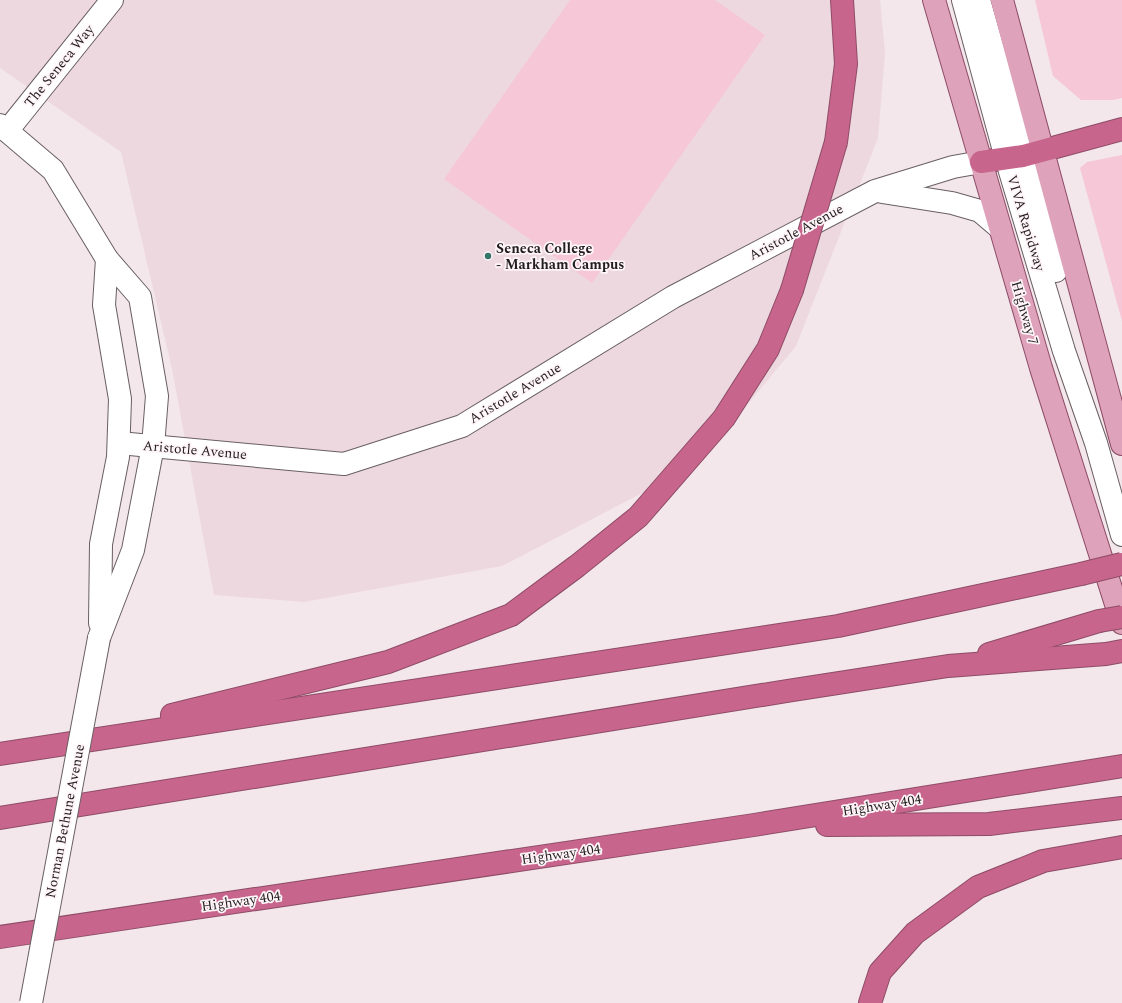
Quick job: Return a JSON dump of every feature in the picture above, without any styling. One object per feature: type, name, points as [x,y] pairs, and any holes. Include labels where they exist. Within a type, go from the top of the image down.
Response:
[{"type":"highway","points":[[0,753],[190,712],[388,662],[511,615],[577,566],[638,517],[724,418],[768,349],[792,290],[836,142],[846,64],[842,0]]},
{"type":"highway","points":[[981,162],[1024,154],[1122,129]]},
{"type":"highway","points":[[0,753],[838,626],[1122,564]]},
{"type":"highway","points":[[948,666],[1100,621],[1122,617]]},
{"type":"highway","points":[[0,818],[948,666],[1114,652]]},
{"type":"highway","name":"Highway 404","points":[[0,937],[754,825],[1122,766]]},
{"type":"highway","points":[[754,825],[989,824],[1122,808]]},
{"type":"highway","points":[[870,1003],[880,972],[915,933],[978,887],[1043,861],[1122,847]]},
{"type":"main road","name":"Highway 7","points":[[934,0],[1043,376],[1122,623]]},
{"type":"main road","points":[[1002,0],[1024,154],[1122,444]]},
{"type":"street","name":"The Seneca Way","points":[[3,128],[112,0]]},
{"type":"street","name":"VIVA Rapidway","points":[[964,0],[1024,154]]},
{"type":"street","name":"VIVA Rapidway","points":[[979,0],[1024,154],[1077,346],[1096,443],[1122,535]]},
{"type":"street","name":"Norman Bethune Avenue","points":[[3,128],[53,170],[107,259],[140,297],[157,396],[153,446],[133,550],[99,638]]},
{"type":"street","name":"Aristotle Avenue","points":[[118,443],[344,464],[462,426],[673,297],[875,191],[953,167],[981,162]]},
{"type":"street","points":[[875,191],[952,203],[980,211],[1000,228]]},
{"type":"street","name":"Norman Bethune Avenue","points":[[31,1003],[99,638],[101,544],[118,457],[120,399],[104,305],[107,259]]},
{"type":"shaded area","name":"Seneca College - Markham Campus","points":[[0,0],[880,0],[885,53],[878,138],[796,346],[698,464],[502,566],[304,602],[214,595],[172,369],[121,152],[0,68]]},
{"type":"shaded area","points":[[570,0],[715,0],[765,35],[592,283],[444,179]]},
{"type":"shaded area","points":[[1035,0],[1122,0],[1122,98],[1113,100],[1081,100],[1053,76]]},
{"type":"shaded area","points":[[1122,155],[1122,321],[1080,168],[1087,162]]},
{"type":"place","name":"Seneca College - Markham Campus","points":[[488,256]]}]
